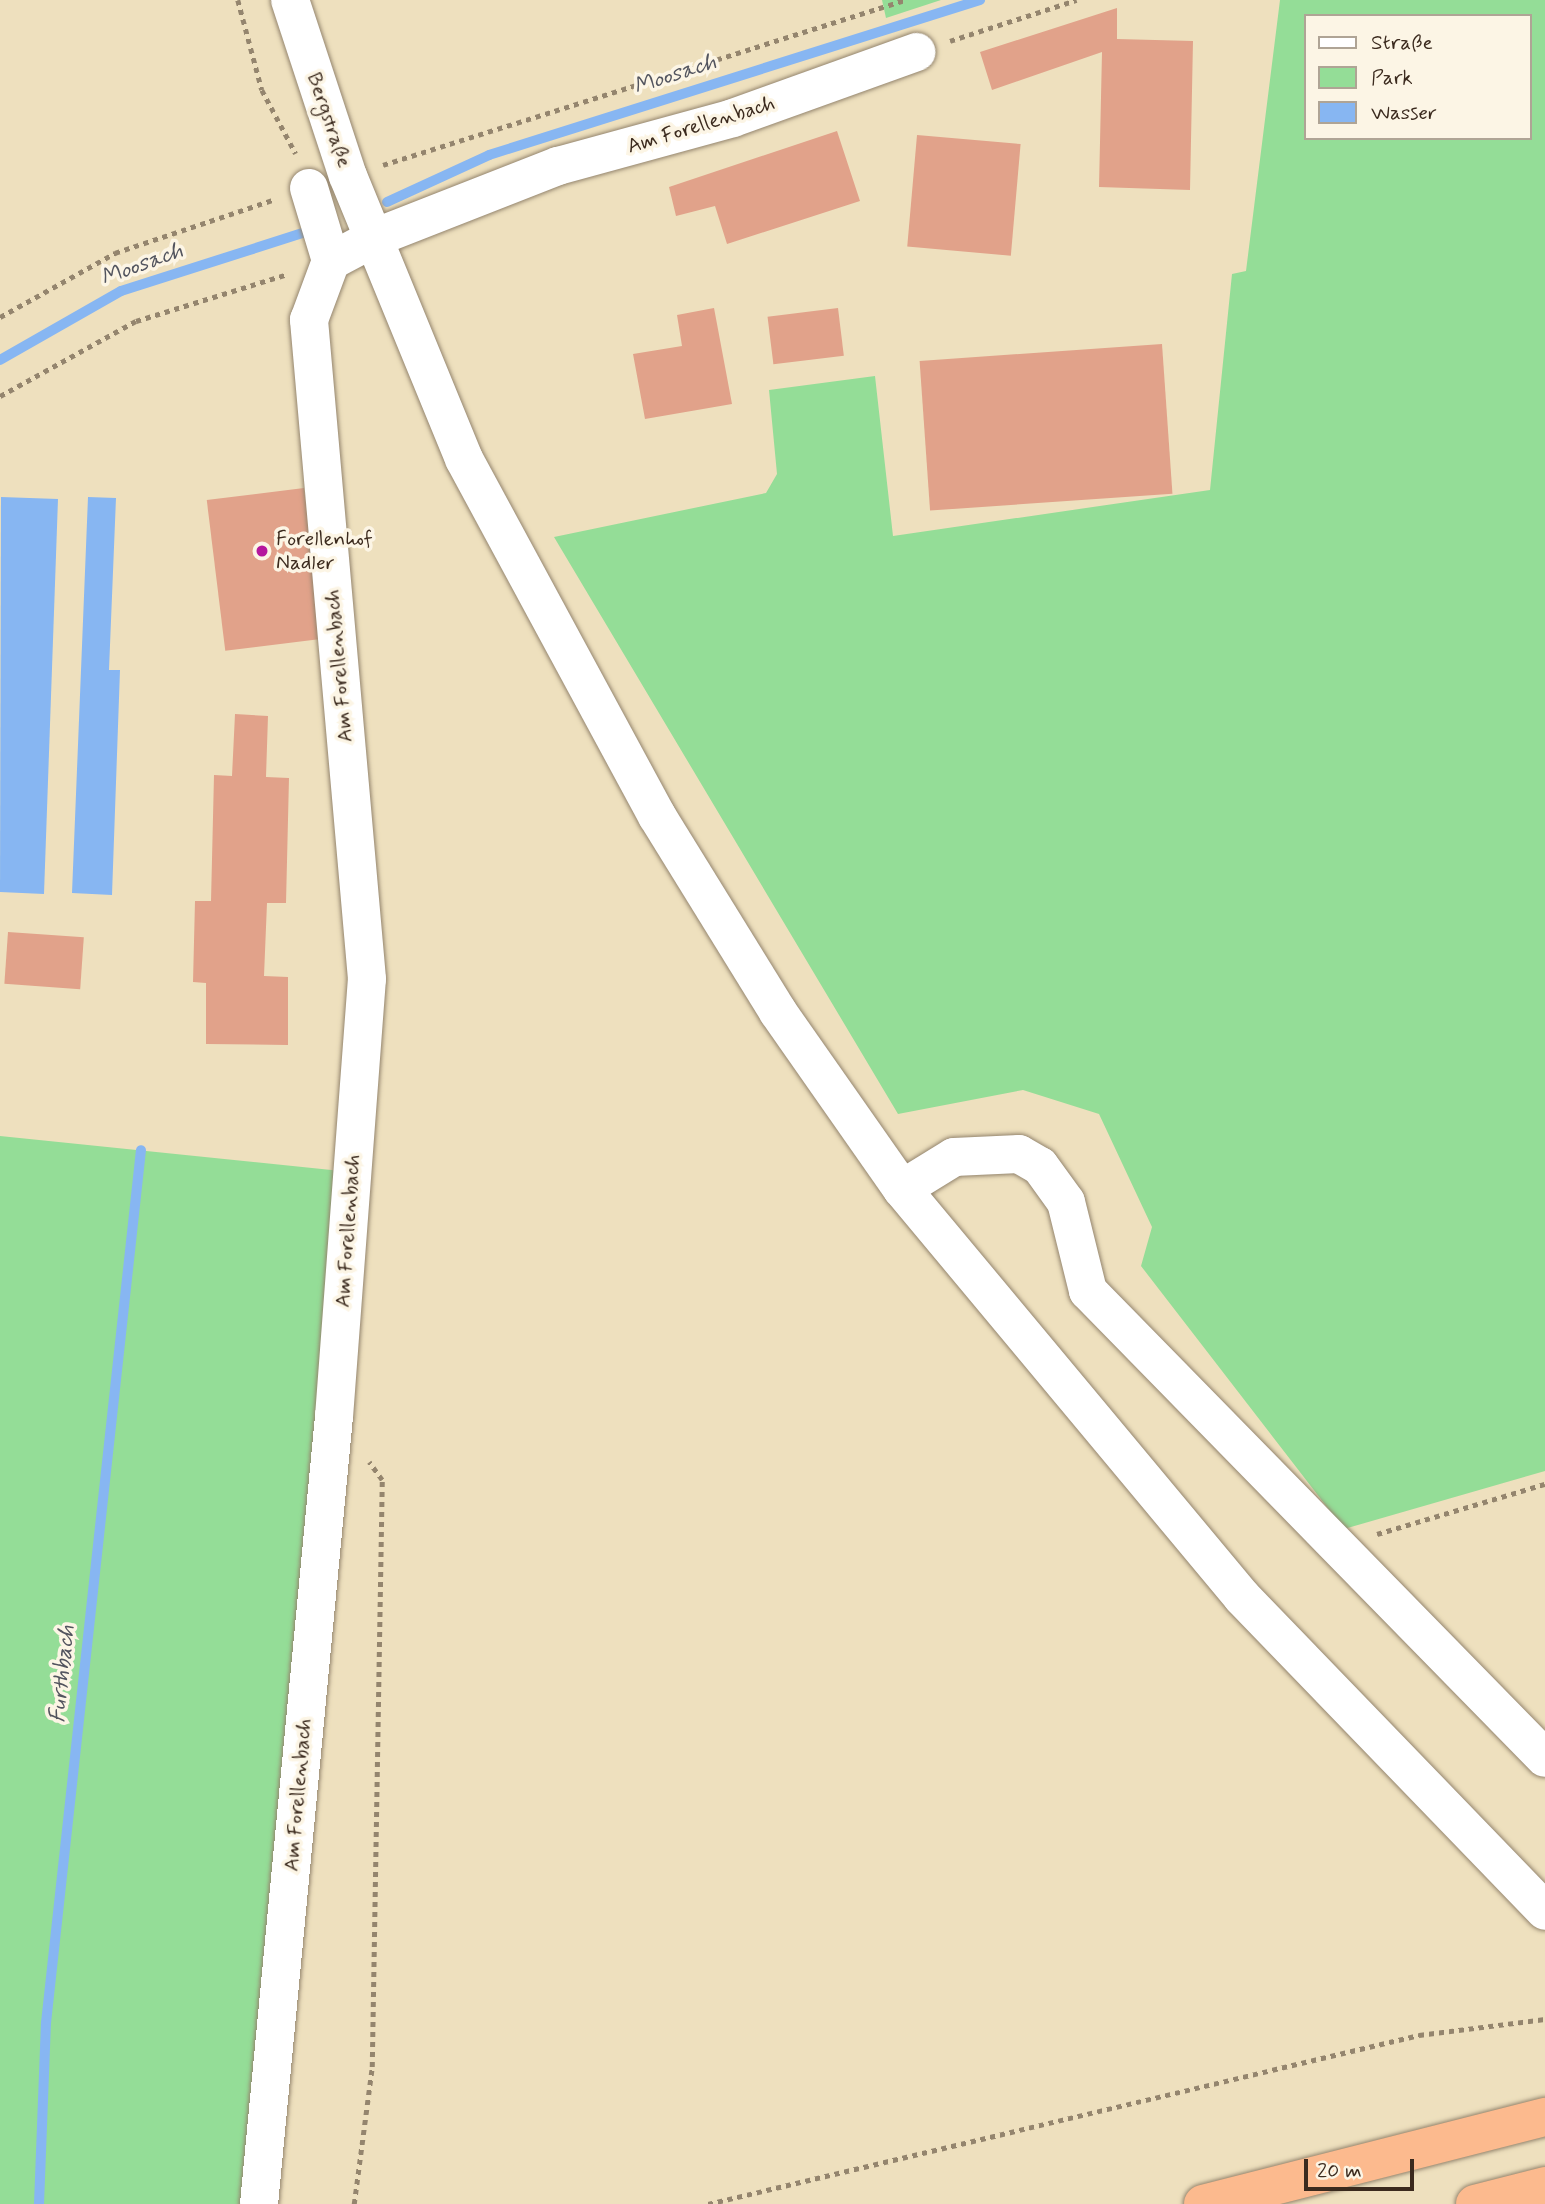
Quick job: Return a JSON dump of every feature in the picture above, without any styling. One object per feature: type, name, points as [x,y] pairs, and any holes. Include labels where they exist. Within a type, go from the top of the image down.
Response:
[{"type":"highway","points":[[1203,2204],[1545,2118]]},
{"type":"highway","points":[[1475,2204],[1545,2186]]},
{"type":"street","name":"Bergstraße","points":[[290,0],[348,176],[464,459],[553,632],[778,1012],[902,1189],[1242,1597],[1545,1911]]},
{"type":"street","name":"Am Forellenbach","points":[[259,2204],[334,1417],[367,979],[309,320],[331,261],[374,238],[558,166],[733,118],[916,52]]},
{"type":"street","points":[[309,188],[331,261]]},
{"type":"street","points":[[902,1189],[954,1157],[1019,1154],[1040,1166],[1066,1202],[1088,1291],[1333,1547],[1545,1758]]},
{"type":"path","points":[[0,317],[115,253],[309,188],[262,90],[238,0]]},
{"type":"path","points":[[348,176],[905,0]]},
{"type":"path","points":[[916,52],[1076,0]]},
{"type":"path","points":[[0,396],[136,321],[331,261]]},
{"type":"path","points":[[334,1417],[382,1480],[372,2067],[354,2204]]},
{"type":"path","points":[[1333,1547],[1545,1484]]},
{"type":"path","points":[[708,2204],[1419,2035],[1545,2019]]},
{"type":"green space","points":[[882,0],[941,0],[886,18]]},
{"type":"green space","points":[[1280,0],[1545,0],[1545,1471],[1344,1529],[1141,1266],[1152,1227],[1099,1114],[1023,1090],[898,1114],[554,537],[766,493],[777,474],[769,390],[875,376],[893,536],[1210,490],[1232,274],[1246,271]]},
{"type":"green space","points":[[0,1136],[341,1171],[245,2204],[0,2204]]},
{"type":"water","points":[[1,497],[58,499],[44,894],[0,892]]},
{"type":"water","points":[[88,497],[116,498],[109,670],[120,670],[112,895],[72,893]]},
{"type":"building","points":[[1117,8],[1117,39],[1193,41],[1190,190],[1099,187],[1102,52],[992,90],[980,52]]},
{"type":"building","points":[[837,131],[860,201],[727,244],[715,206],[676,216],[669,187]]},
{"type":"building","points":[[917,135],[1021,144],[1011,256],[907,247]]},
{"type":"building","points":[[714,308],[732,404],[645,419],[633,354],[682,346],[677,315]]},
{"type":"building","points":[[838,308],[844,356],[773,364],[768,317]]},
{"type":"building","points":[[1162,344],[1172,494],[930,511],[920,361]]},
{"type":"building","points":[[304,488],[323,639],[225,651],[207,500]]},
{"type":"building","points":[[235,714],[268,716],[266,777],[289,778],[286,903],[267,903],[264,976],[288,977],[288,1045],[206,1044],[206,983],[193,982],[195,901],[211,901],[214,775],[232,776]]},
{"type":"building","points":[[8,932],[84,937],[80,989],[4,984]]},
{"type":"waterway","name":"Moosach","points":[[387,202],[489,155],[980,0]]},
{"type":"waterway","name":"Moosach","points":[[0,360],[121,291],[309,231]]},
{"type":"waterway","name":"Furthbach","points":[[39,2204],[46,2023],[141,1150]]},
{"type":"place","name":"Forellenhof Nadler","points":[[262,551]]}]
